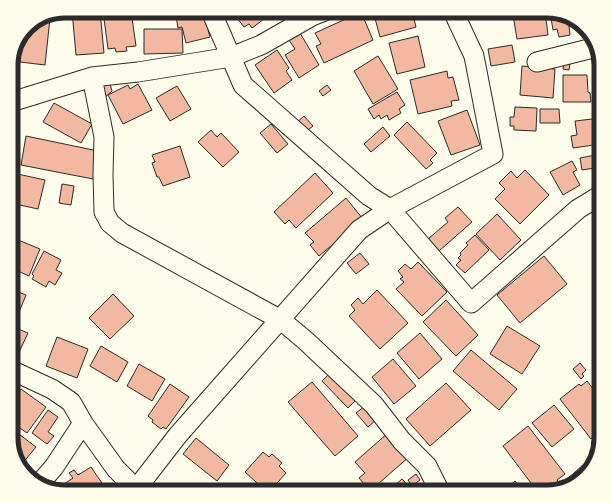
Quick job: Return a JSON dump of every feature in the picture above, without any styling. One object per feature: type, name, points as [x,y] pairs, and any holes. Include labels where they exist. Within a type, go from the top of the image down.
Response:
[{"type":"street","points":[[213,18],[243,85],[369,196],[390,208],[471,303],[578,209],[594,199]]},
{"type":"street","points":[[18,100],[92,78],[231,57],[261,45],[308,18]]},
{"type":"street","points":[[142,485],[178,435],[359,230],[390,208],[493,154],[474,56],[456,18]]},
{"type":"street","points":[[537,62],[591,49]]},
{"type":"street","points":[[92,78],[104,137],[104,212],[110,223],[122,233],[281,320],[306,341],[374,405],[402,441],[427,466],[436,485]]},
{"type":"street","points":[[18,373],[52,389],[71,402],[83,423],[116,469],[133,485]]},
{"type":"street","points":[[43,480],[54,467],[83,423]]},
{"type":"building","points":[[73,18],[101,18],[104,53],[76,55]]},
{"type":"building","points":[[104,18],[132,18],[136,46],[126,47],[127,51],[116,52],[115,48],[108,49]]},
{"type":"building","points":[[176,18],[205,18],[210,37],[186,43],[182,27],[178,28]]},
{"type":"building","points":[[237,18],[266,18],[252,28],[249,24],[244,27]]},
{"type":"building","points":[[348,18],[364,18],[373,40],[324,63],[316,46],[321,44],[315,33]]},
{"type":"building","points":[[375,18],[418,18],[414,19],[416,27],[380,37]]},
{"type":"building","points":[[514,18],[546,19],[548,35],[517,39]]},
{"type":"building","points":[[551,18],[562,20],[573,26],[569,26],[570,35],[559,37],[557,29],[553,30]]},
{"type":"building","points":[[50,21],[45,65],[18,62],[26,39],[39,26]]},
{"type":"building","points":[[144,29],[182,29],[183,53],[144,54]]},
{"type":"building","points":[[300,33],[319,65],[299,78],[285,55],[295,49],[289,40]]},
{"type":"building","points":[[418,36],[425,67],[397,74],[389,43]]},
{"type":"building","points":[[512,45],[515,62],[491,66],[488,49]]},
{"type":"building","points":[[277,50],[289,68],[286,71],[292,80],[274,93],[255,65]]},
{"type":"building","points":[[378,56],[398,89],[373,104],[354,71]]},
{"type":"building","points":[[565,57],[571,58],[569,70],[563,69]]},
{"type":"building","points":[[522,66],[555,69],[553,98],[520,95]]},
{"type":"building","points":[[447,71],[448,78],[453,77],[459,100],[451,101],[452,106],[418,114],[410,80]]},
{"type":"building","points":[[563,75],[587,75],[588,92],[590,93],[591,102],[563,102]]},
{"type":"building","points":[[110,84],[112,91],[103,99],[100,86]]},
{"type":"building","points":[[138,84],[152,110],[123,124],[108,95],[128,85],[130,89]]},
{"type":"building","points":[[327,85],[331,90],[323,96],[319,91]]},
{"type":"building","points":[[177,86],[191,109],[170,121],[156,98]]},
{"type":"building","points":[[397,92],[405,105],[399,109],[401,113],[389,120],[387,115],[381,119],[379,115],[374,119],[368,109]]},
{"type":"building","points":[[54,103],[92,124],[81,143],[43,122]]},
{"type":"building","points":[[515,107],[537,108],[536,131],[514,130],[514,126],[510,126],[510,117],[514,117]]},
{"type":"building","points":[[540,109],[559,109],[560,123],[540,123]]},
{"type":"building","points":[[467,110],[480,145],[451,155],[438,121]]},
{"type":"building","points":[[304,116],[313,126],[304,133],[296,123]]},
{"type":"building","points":[[594,119],[594,145],[573,148],[571,136],[577,135],[575,121]]},
{"type":"building","points":[[407,122],[437,153],[430,160],[433,163],[426,169],[394,135]]},
{"type":"building","points":[[271,124],[288,144],[277,153],[260,133]]},
{"type":"building","points":[[383,127],[390,136],[371,152],[364,144]]},
{"type":"building","points":[[211,130],[217,137],[221,133],[239,152],[223,167],[198,142]]},
{"type":"building","points":[[26,136],[98,151],[93,179],[21,165]]},
{"type":"building","points":[[180,146],[190,177],[163,186],[159,177],[157,177],[152,163],[155,162],[152,155]]},
{"type":"building","points":[[594,155],[594,168],[582,170],[580,158]]},
{"type":"building","points":[[572,161],[577,170],[573,172],[580,185],[563,195],[550,172]]},
{"type":"building","points":[[525,170],[549,195],[520,224],[495,199],[505,189],[499,183],[511,171],[517,178]]},
{"type":"building","points":[[315,173],[333,193],[296,228],[289,220],[285,224],[274,212]]},
{"type":"building","points":[[18,174],[45,180],[38,209],[18,205]]},
{"type":"building","points":[[62,184],[74,186],[71,205],[59,203]]},
{"type":"building","points":[[346,198],[363,219],[319,256],[310,245],[314,242],[305,233]]},
{"type":"building","points":[[458,207],[472,222],[439,251],[428,239],[448,222],[445,218]]},
{"type":"building","points":[[497,214],[521,240],[500,260],[476,234]]},
{"type":"building","points":[[475,235],[489,250],[465,273],[456,265],[461,260],[458,258],[461,255],[460,253],[468,245],[466,243]]},
{"type":"building","points":[[18,240],[40,249],[29,276],[18,271]]},
{"type":"building","points":[[44,251],[61,260],[56,270],[62,273],[55,285],[49,281],[46,287],[32,279],[34,276],[32,274]]},
{"type":"building","points":[[360,253],[369,264],[356,274],[347,263]]},
{"type":"building","points":[[544,256],[567,284],[520,323],[497,295]]},
{"type":"building","points":[[418,262],[447,292],[422,316],[396,289],[404,282],[400,279],[403,277],[398,271],[405,264],[411,269]]},
{"type":"building","points":[[377,290],[408,323],[380,349],[349,316],[355,310],[351,305],[358,298],[363,304]]},
{"type":"building","points":[[18,292],[26,295],[18,315]]},
{"type":"building","points":[[113,294],[134,316],[110,339],[89,318]]},
{"type":"building","points":[[446,300],[478,335],[456,356],[423,322]]},
{"type":"building","points":[[507,326],[540,346],[522,374],[490,354]]},
{"type":"building","points":[[18,329],[28,333],[18,355]]},
{"type":"building","points":[[420,333],[442,359],[419,379],[397,353]]},
{"type":"building","points":[[57,337],[88,349],[77,378],[46,366]]},
{"type":"building","points":[[101,346],[128,362],[117,382],[90,366]]},
{"type":"building","points":[[471,350],[517,389],[499,410],[453,371]]},
{"type":"building","points":[[393,359],[416,386],[394,404],[372,377]]},
{"type":"building","points":[[580,363],[586,370],[582,374],[584,376],[581,379],[573,369]]},
{"type":"building","points":[[139,364],[165,379],[152,401],[127,386]]},
{"type":"building","points":[[332,371],[358,398],[348,408],[322,381]]},
{"type":"building","points":[[587,381],[594,390],[594,437],[591,439],[560,399],[579,384],[581,386]]},
{"type":"building","points":[[312,382],[358,436],[335,456],[288,402]]},
{"type":"building","points":[[446,383],[471,410],[430,446],[406,419]]},
{"type":"building","points":[[170,384],[189,397],[166,429],[163,427],[161,429],[152,422],[153,420],[148,416]]},
{"type":"building","points":[[21,389],[46,407],[27,433],[18,427],[18,393]]},
{"type":"building","points":[[554,405],[574,429],[552,447],[532,423]]},
{"type":"building","points":[[365,406],[377,419],[368,427],[356,413]]},
{"type":"building","points":[[48,410],[58,417],[48,432],[54,436],[47,444],[32,433]]},
{"type":"building","points":[[528,426],[565,474],[557,480],[559,483],[532,485],[503,446]]},
{"type":"building","points":[[389,432],[410,456],[377,485],[365,485],[359,478],[365,473],[355,462]]},
{"type":"building","points":[[18,433],[36,447],[24,461],[20,450]]},
{"type":"building","points":[[196,438],[229,465],[217,481],[183,454]]},
{"type":"building","points":[[263,452],[269,457],[272,454],[282,463],[279,466],[286,473],[275,485],[259,485],[245,472]]},
{"type":"building","points":[[587,461],[576,475],[571,479],[567,479]]},
{"type":"building","points":[[91,467],[103,485],[63,485],[73,478],[69,473],[74,470],[78,475]]},
{"type":"building","points":[[416,474],[420,480],[411,485],[408,480]]},
{"type":"building","points":[[402,479],[408,485],[395,485]]},
{"type":"building","points":[[515,481],[519,485],[510,485]]}]
